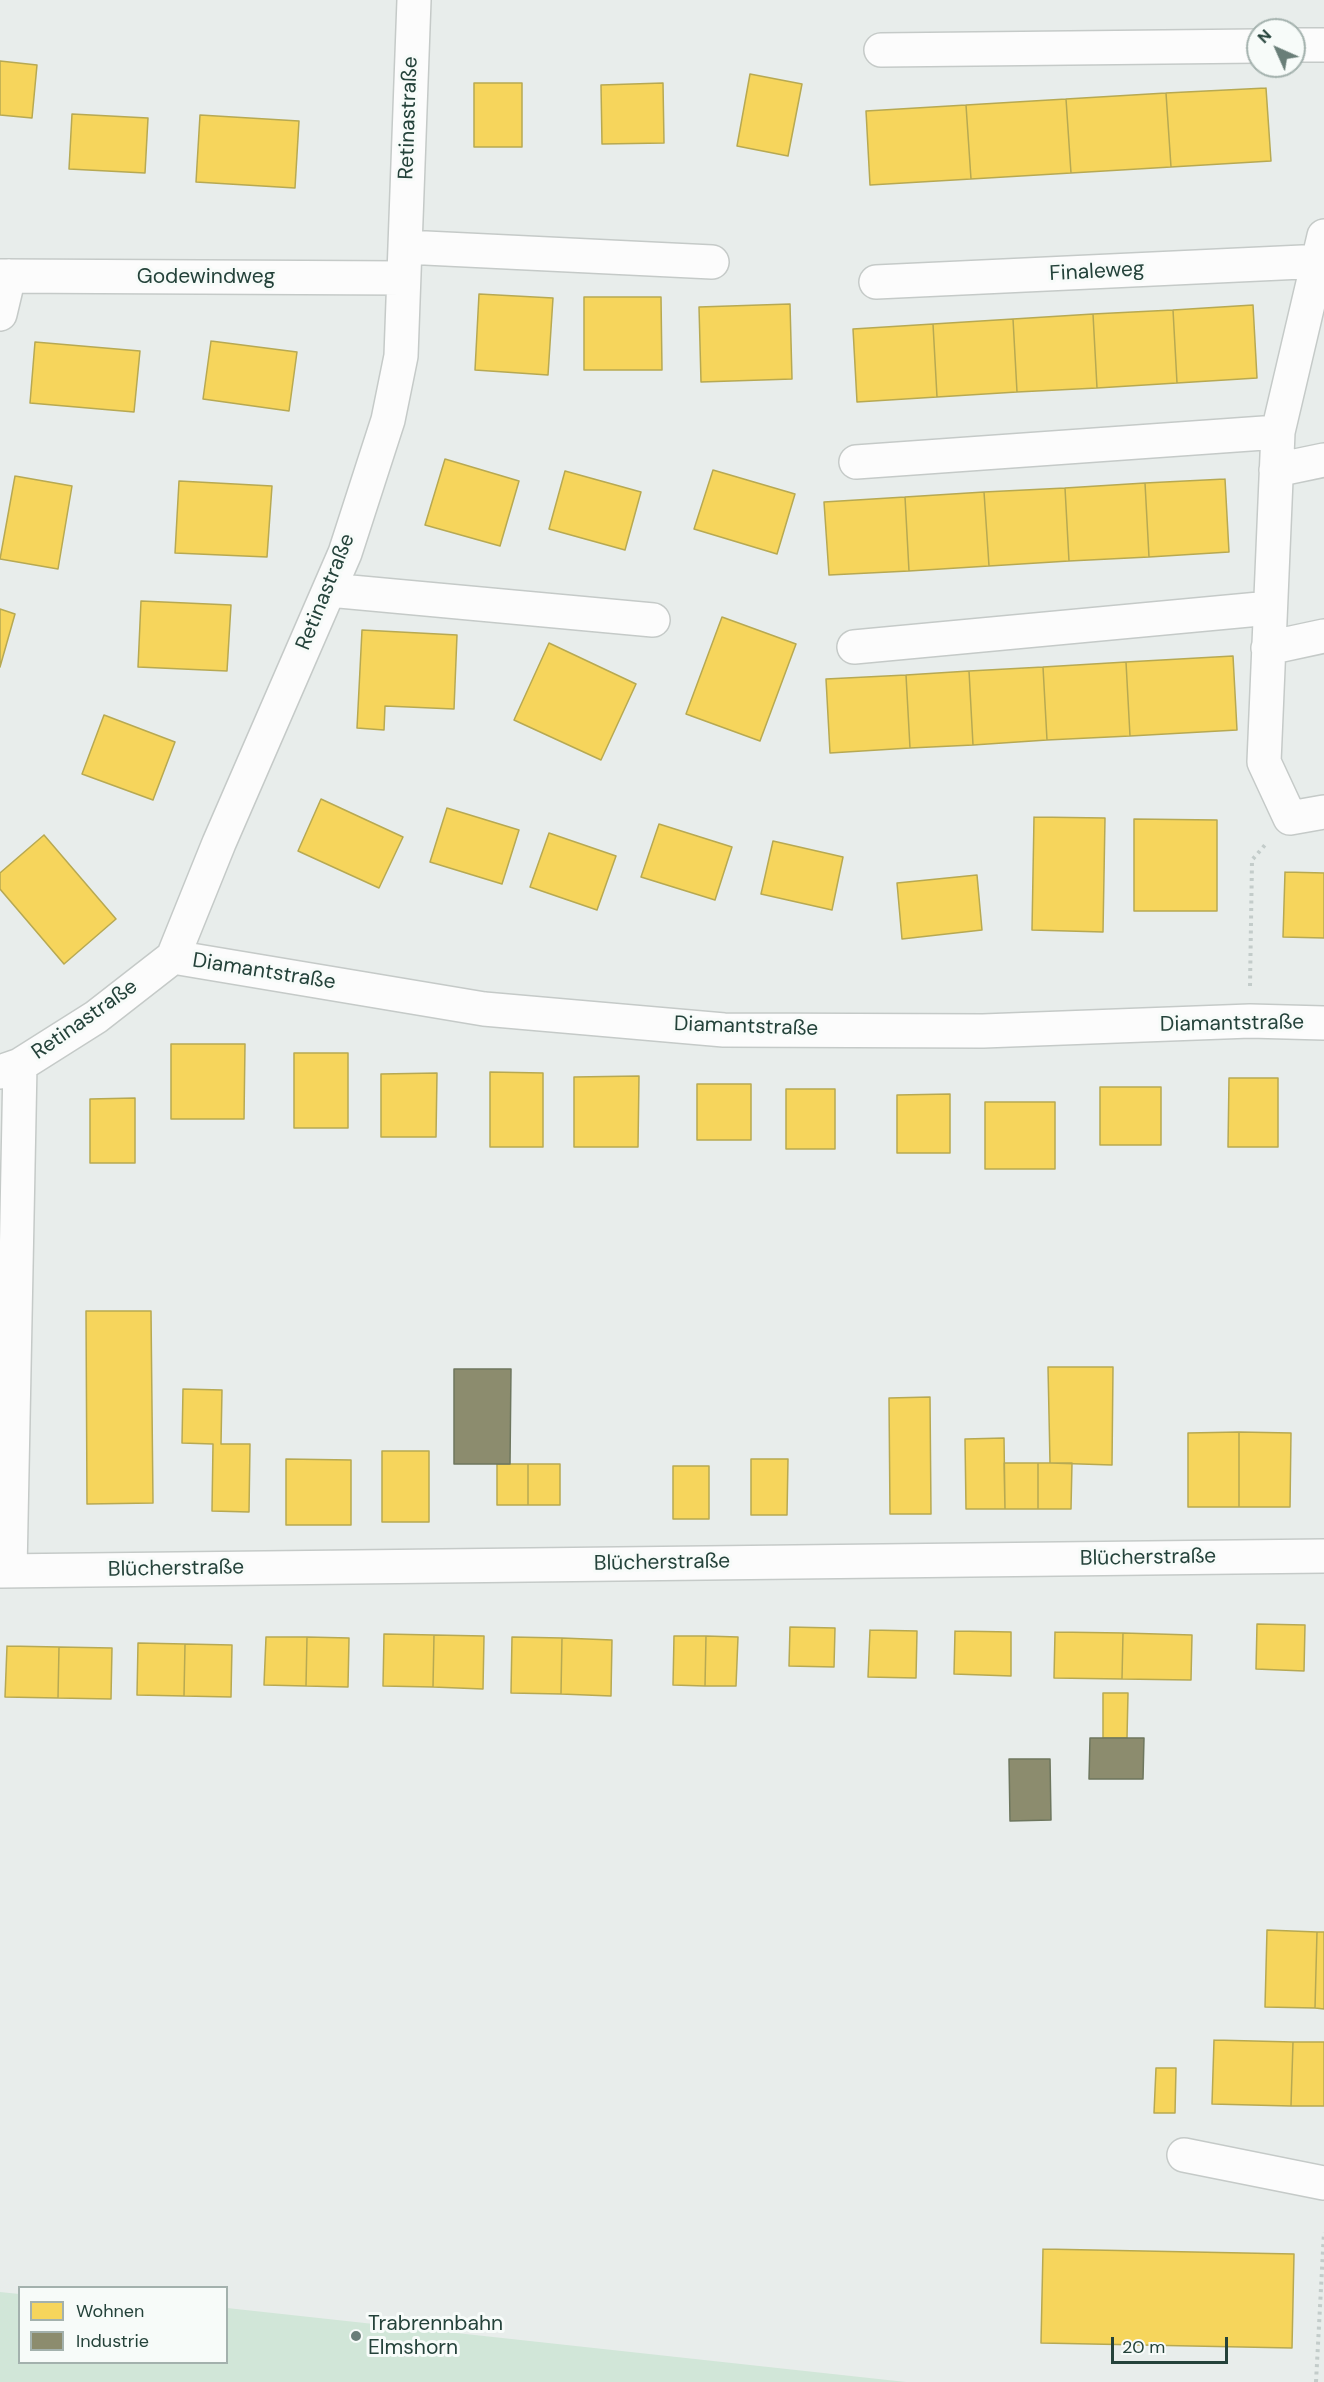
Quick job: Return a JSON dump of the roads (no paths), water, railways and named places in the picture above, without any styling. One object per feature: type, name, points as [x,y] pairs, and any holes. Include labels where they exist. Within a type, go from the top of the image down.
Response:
[{"type":"street","name":"Retinastraße","points":[[10,1068],[96,1017],[173,957],[219,843],[345,553],[388,420],[401,356],[414,0]]},
{"type":"street","points":[[1306,45],[1324,45]]},
{"type":"street","points":[[881,50],[1246,46]]},
{"type":"street","name":"Finaleweg","points":[[876,282],[1322,253],[1278,432],[1264,762],[1290,818],[1324,812]]},
{"type":"street","name":"Godewindweg","points":[[0,314],[5,276],[404,263],[712,262]]},
{"type":"street","points":[[856,462],[1278,432]]},
{"type":"street","points":[[1276,470],[1324,460]]},
{"type":"street","points":[[329,590],[653,620]]},
{"type":"street","points":[[854,647],[1270,609]]},
{"type":"street","points":[[1268,648],[1324,636]]},
{"type":"street","name":"Diamantstraße","points":[[173,957],[484,1009],[724,1030],[983,1031],[1250,1021],[1324,1023]]},
{"type":"street","points":[[5,1571],[10,1068]]},
{"type":"street","name":"Blücherstraße","points":[[5,1571],[1324,1556]]},
{"type":"street","points":[[1184,2155],[1324,2183]]},
{"type":"place","name":"Trabrennbahn Elmshorn","points":[[356,2336]]}]
